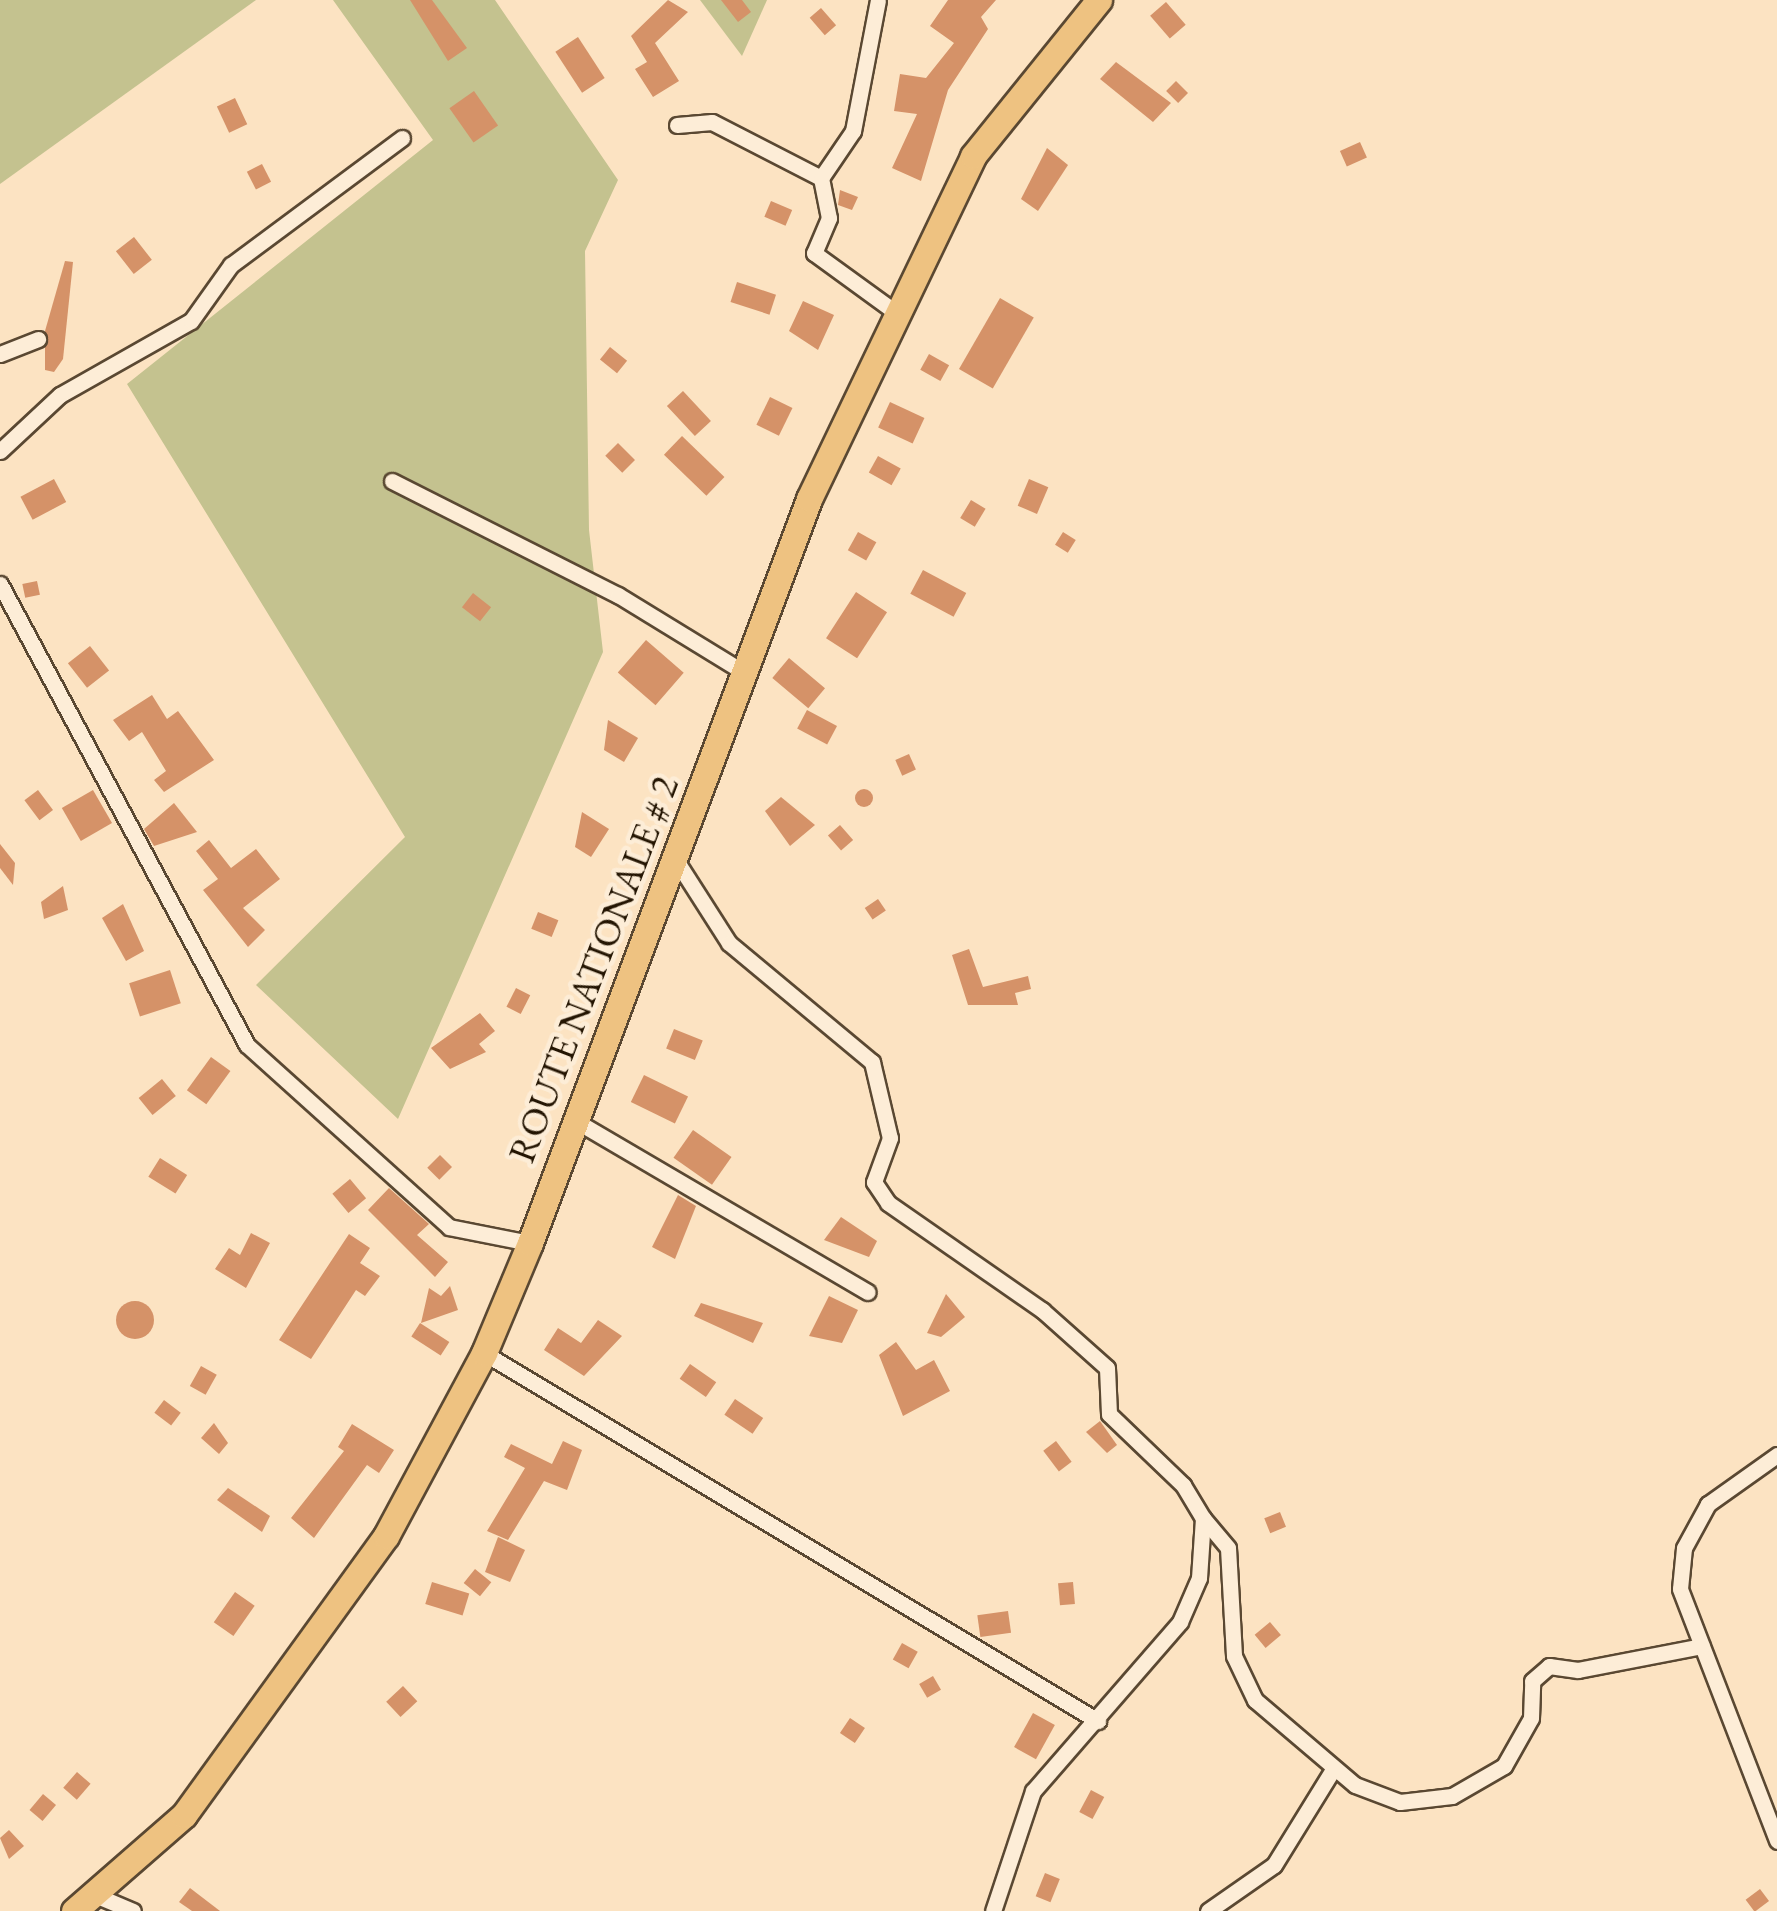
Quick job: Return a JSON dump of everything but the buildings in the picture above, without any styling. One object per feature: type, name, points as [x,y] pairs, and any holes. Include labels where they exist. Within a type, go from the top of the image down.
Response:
[{"type":"main road","name":"ROUTE NATIONALE # 2","points":[[74,1911],[184,1815],[254,1729],[386,1536],[484,1353],[530,1243],[747,674],[809,499],[973,156],[1099,0]]},
{"type":"street","points":[[878,0],[853,131],[822,178],[829,218],[814,253],[898,314]]},
{"type":"street","points":[[677,125],[712,122],[822,178]]},
{"type":"street","points":[[0,451],[60,395],[191,320],[231,265],[402,138]]},
{"type":"street","points":[[0,354],[38,338]]},
{"type":"street","points":[[392,481],[618,595],[747,674]]},
{"type":"street","points":[[0,584],[247,1046],[449,1227],[530,1243]]},
{"type":"street","points":[[674,858],[729,942],[872,1062],[890,1138],[874,1182],[888,1203],[1042,1310],[1107,1368],[1108,1414],[1183,1485],[1228,1548],[1234,1656],[1256,1700],[1334,1768],[1400,1802],[1452,1796],[1504,1766],[1532,1718],[1532,1681],[1549,1666],[1578,1670],[1702,1646]]},
{"type":"street","points":[[576,1120],[867,1292]]},
{"type":"street","points":[[484,1353],[1098,1721]]},
{"type":"street","points":[[1777,1454],[1708,1504],[1684,1548],[1680,1588],[1777,1841]]},
{"type":"street","points":[[993,1911],[1033,1792],[1180,1622],[1198,1578],[1203,1518]]},
{"type":"street","points":[[1208,1911],[1274,1865],[1334,1768]]},
{"type":"street","points":[[96,1895],[133,1911]]},
{"type":"shaded area","points":[[0,0],[256,0],[0,184]]},
{"type":"shaded area","points":[[333,0],[495,0],[618,180],[585,251],[589,530],[603,652],[398,1119],[256,985],[405,837],[127,384],[433,140]]},
{"type":"shaded area","points":[[700,0],[767,0],[742,56]]}]
